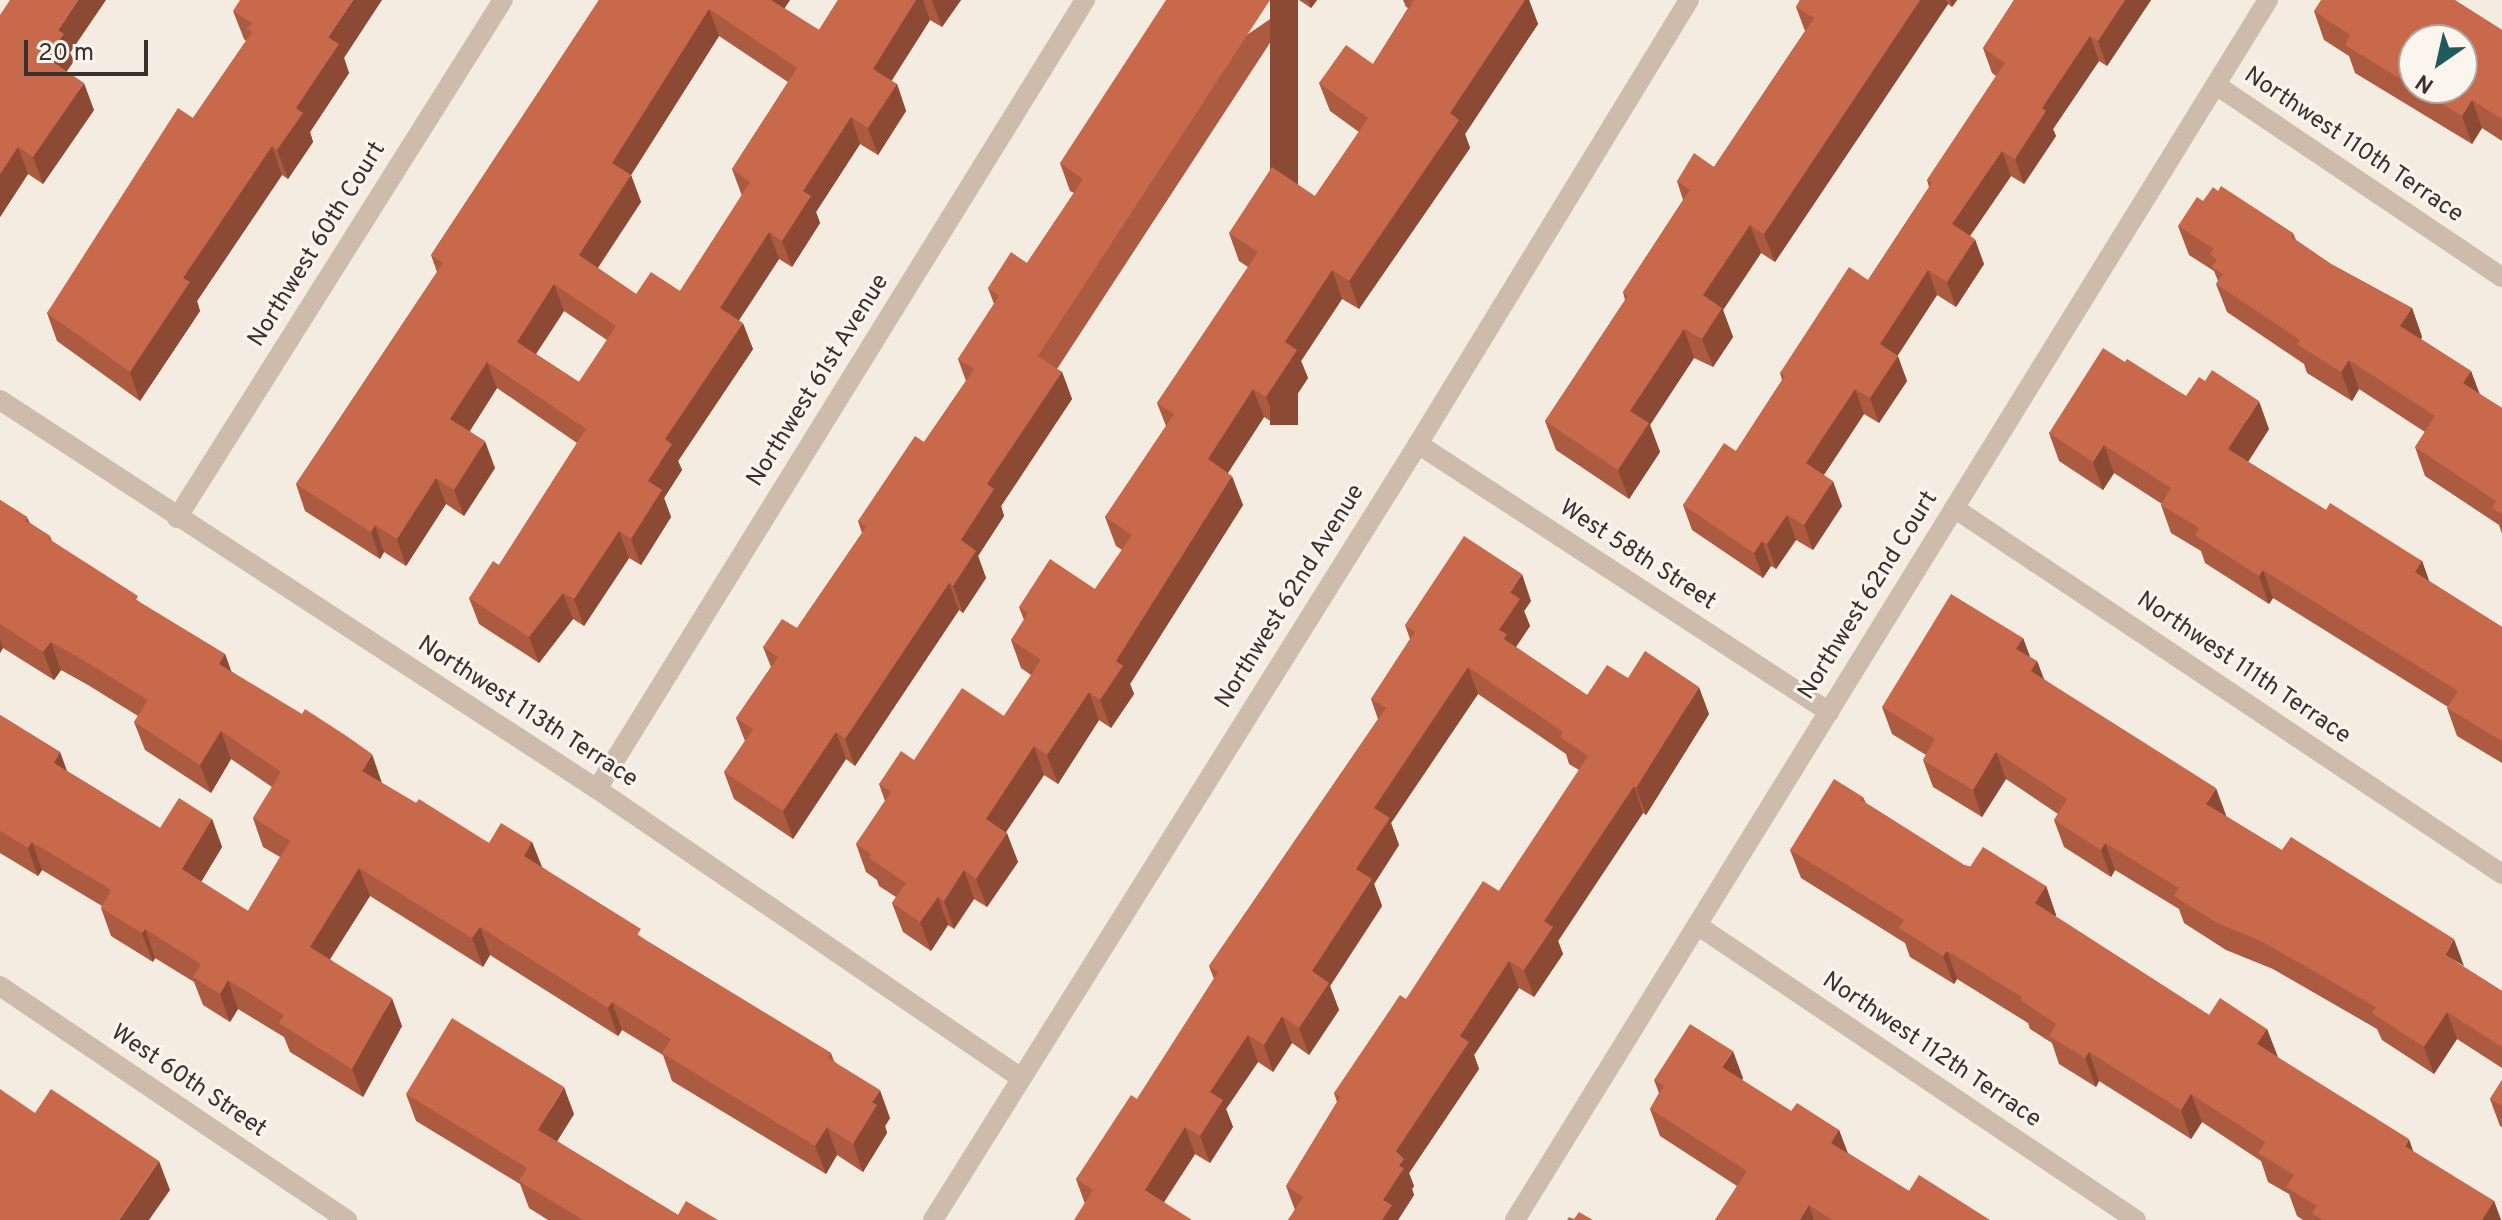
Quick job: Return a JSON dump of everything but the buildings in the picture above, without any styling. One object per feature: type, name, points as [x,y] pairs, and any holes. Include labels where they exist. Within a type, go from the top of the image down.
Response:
[{"type":"street","name":"Northwest 60th Court","points":[[177,518],[503,0]]},
{"type":"street","name":"Northwest 61st Avenue","points":[[597,789],[1085,0]]},
{"type":"street","name":"Northwest 62nd Avenue","points":[[933,1220],[1418,444],[1689,0]]},
{"type":"street","name":"Northwest 62nd Court","points":[[1515,1220],[2268,0]]},
{"type":"street","name":"Northwest 110th Terrace","points":[[2216,85],[2502,277]]},
{"type":"street","name":"Northwest 113th Terrace","points":[[0,400],[597,789],[1021,1078]]},
{"type":"street","name":"West 58th Street","points":[[1418,444],[1829,712]]},
{"type":"street","name":"Northwest 111th Terrace","points":[[1954,508],[2502,874]]},
{"type":"street","name":"Northwest 112th Terrace","points":[[1697,925],[2136,1220]]},
{"type":"street","name":"West 60th Street","points":[[0,986],[347,1220]]}]
